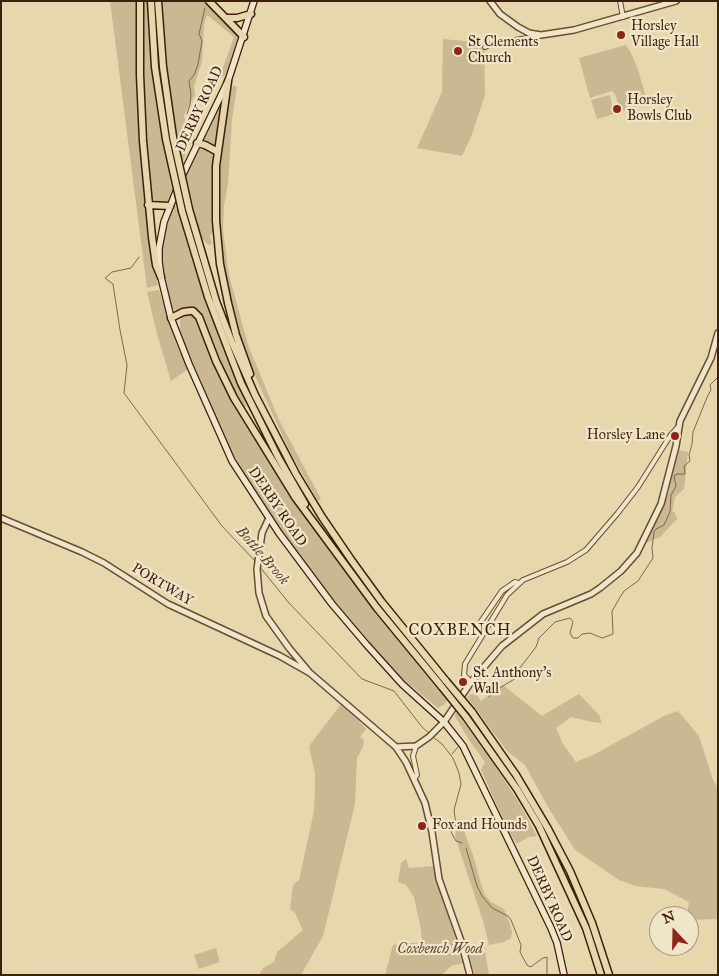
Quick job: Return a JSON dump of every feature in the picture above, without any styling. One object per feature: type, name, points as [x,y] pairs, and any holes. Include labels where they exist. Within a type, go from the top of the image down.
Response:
[{"type":"highway","points":[[140,1],[142,120],[148,205],[156,265],[161,277]]},
{"type":"highway","points":[[151,1],[156,67],[166,140],[182,212],[208,297],[241,383],[274,450],[317,525]]},
{"type":"highway","points":[[158,1],[163,67],[173,137],[189,209],[214,292],[231,340],[255,395],[296,474],[356,568],[472,712],[511,766],[547,827],[570,871],[592,923],[609,975]]},
{"type":"highway","points":[[209,1],[244,37]]},
{"type":"highway","points":[[226,18],[237,18],[251,14]]},
{"type":"highway","points":[[228,81],[218,152],[216,190],[216,228],[222,278],[231,318],[252,378],[296,474]]},
{"type":"highway","points":[[197,143],[218,152]]},
{"type":"highway","points":[[148,205],[170,206]]},
{"type":"highway","points":[[171,318],[190,311],[193,311],[199,317],[223,378],[244,417],[295,497],[377,608],[466,717],[517,788],[539,826],[586,928],[601,975]]},
{"type":"main road","name":"DERBY ROAD","points":[[254,1],[244,37],[228,81],[197,143],[164,222],[159,248],[161,277],[171,318],[229,454],[269,518],[319,587],[366,644],[402,684],[458,737],[551,928],[557,943],[564,975]]},
{"type":"street","points":[[490,1],[500,14],[518,27],[529,33],[541,35]]},
{"type":"street","points":[[620,1],[623,17]]},
{"type":"street","points":[[485,47],[492,44],[560,33],[676,1]]},
{"type":"street","points":[[396,747],[416,746],[429,737],[444,722],[471,682],[502,646],[534,620],[551,610],[591,594],[612,579],[628,564],[640,548],[661,504],[676,446],[678,427],[687,403],[711,358],[718,333]]},
{"type":"street","points":[[480,624],[502,591],[515,582],[518,583],[573,560],[586,550],[638,487],[671,434],[678,427]]},
{"type":"street","name":"PORTWAY","points":[[1,518],[104,563],[168,604],[280,656],[310,673]]},
{"type":"street","points":[[269,518],[262,533],[257,578],[260,601],[266,616],[310,673],[396,747],[406,762],[415,778],[426,808],[442,892],[470,975]]},
{"type":"street","points":[[471,682],[464,677],[465,664],[507,595],[518,583]]},
{"type":"street","points":[[415,778],[417,775],[413,756],[416,746]]},
{"type":"green space","points":[[110,1],[137,1],[138,108],[143,188],[149,241],[158,285],[147,288]]},
{"type":"green space","points":[[143,1],[148,1],[151,66],[172,189],[167,203],[158,203],[150,197],[143,108]]},
{"type":"green space","points":[[162,1],[206,1],[238,35],[225,77],[220,76],[234,37],[207,15],[204,24],[202,62],[194,86],[195,95],[184,115],[190,143],[183,161],[170,99]]},
{"type":"green space","points":[[443,39],[484,43],[485,95],[471,137],[462,156],[417,148],[442,92]]},
{"type":"green space","points":[[626,45],[637,67],[645,93],[644,99],[638,106],[621,112],[615,94],[612,91],[590,98],[579,58]]},
{"type":"green space","points":[[233,85],[237,87],[232,119],[223,230],[229,275],[248,345],[279,420],[321,499],[318,501],[291,454],[255,376],[240,335],[225,274],[219,221],[219,176],[226,108]]},
{"type":"green space","points":[[610,95],[614,114],[597,119],[591,100]]},
{"type":"green space","points":[[224,98],[216,148],[204,142],[204,140]]},
{"type":"green space","points":[[205,148],[216,156],[214,231],[210,236],[212,244],[208,245],[201,237],[186,176],[199,150]]},
{"type":"green space","points":[[175,204],[197,277],[242,392],[245,407],[241,403],[224,369],[204,319],[194,309],[188,308],[178,311],[172,309],[162,251],[165,233]]},
{"type":"green space","points":[[159,290],[177,346],[188,369],[171,381],[147,292]]},
{"type":"green space","points":[[184,315],[191,315],[197,318],[215,367],[235,408],[307,520],[335,559],[434,682],[447,700],[445,704],[438,708],[404,680],[372,645],[299,556],[254,490],[230,449],[180,332],[180,320]]},
{"type":"green space","points":[[678,450],[688,452],[684,489],[675,497],[672,511],[677,519],[660,537],[646,543],[669,492]]},
{"type":"green space","points":[[503,685],[542,716],[579,694],[599,715],[602,723],[571,717],[556,728],[563,744],[576,762],[595,754],[664,716],[678,711],[699,736],[713,780],[718,788],[718,919],[699,920],[699,906],[688,906],[689,902],[664,889],[636,886],[619,880],[575,850],[525,765],[507,751],[467,697],[471,694],[477,695],[481,701]]},
{"type":"green space","points":[[342,703],[366,729],[360,737],[364,740],[363,747],[357,758],[355,804],[323,936],[301,975],[259,975],[263,968],[274,962],[277,952],[303,930],[295,913],[290,909],[293,885],[299,880],[314,811],[315,774],[309,746]]},
{"type":"green space","points":[[456,712],[518,801],[537,836],[528,837],[517,844],[509,832],[481,770],[485,762],[455,716]]},
{"type":"green space","points":[[459,818],[473,855],[484,894],[491,902],[504,909],[509,922],[512,932],[511,938],[504,942],[489,945],[455,836]]},
{"type":"green space","name":"Coxbench Wood","points":[[406,859],[409,868],[434,866],[436,878],[463,963],[451,966],[442,975],[385,975],[393,945],[422,943],[414,897],[406,885],[398,882],[401,863]]},
{"type":"green space","points":[[484,945],[489,975],[475,975],[467,948]]},
{"type":"green space","points":[[216,948],[220,962],[199,969],[194,955]]},
{"type":"waterway","name":"Bottle Brook","points":[[187,114],[191,94],[189,81],[194,75],[198,64],[202,41],[199,34],[205,8]]},
{"type":"waterway","name":"Bottle Brook","points":[[139,257],[131,268],[112,272],[105,278],[113,284],[127,365],[124,393],[222,526],[255,561]]},
{"type":"waterway","points":[[489,697],[496,690],[518,677],[520,674],[519,669],[536,647],[539,638],[555,622],[570,618],[573,622],[570,633],[573,638],[590,633],[602,638],[613,634],[612,611],[624,591],[638,581],[653,558],[654,532],[664,525],[670,512],[671,495],[676,486],[674,476],[685,474],[684,466],[690,461],[689,455],[693,432],[711,390],[710,385],[718,377]]},
{"type":"waterway","name":"Bottle Brook","points":[[259,566],[289,603],[362,679],[394,691],[422,727],[430,734]]},
{"type":"waterway","name":"Bottle Brook","points":[[433,737],[442,744],[453,758],[459,773],[461,784],[454,810],[456,825],[451,832],[456,841],[462,843]]},
{"type":"waterway","points":[[452,754],[458,747]]},
{"type":"waterway","name":"Bottle Brook","points":[[466,848],[477,886],[482,896],[492,908],[508,916],[511,920],[521,945],[520,952],[527,965],[530,967],[547,957],[547,975]]},
{"type":"place","name":"Horsley Village Hall","points":[[621,35]]},
{"type":"place","name":"St Clements Church","points":[[458,51]]},
{"type":"place","name":"Horsley Bowls Club","points":[[617,109]]},
{"type":"place","name":"Horsley Lane","points":[[675,436]]},
{"type":"place","name":"St. Anthony's Wall","points":[[463,682]]},
{"type":"place","name":"Fox and Hounds","points":[[422,826]]},
{"type":"district","name":"COXBENCH","points":[[460,631]]}]
